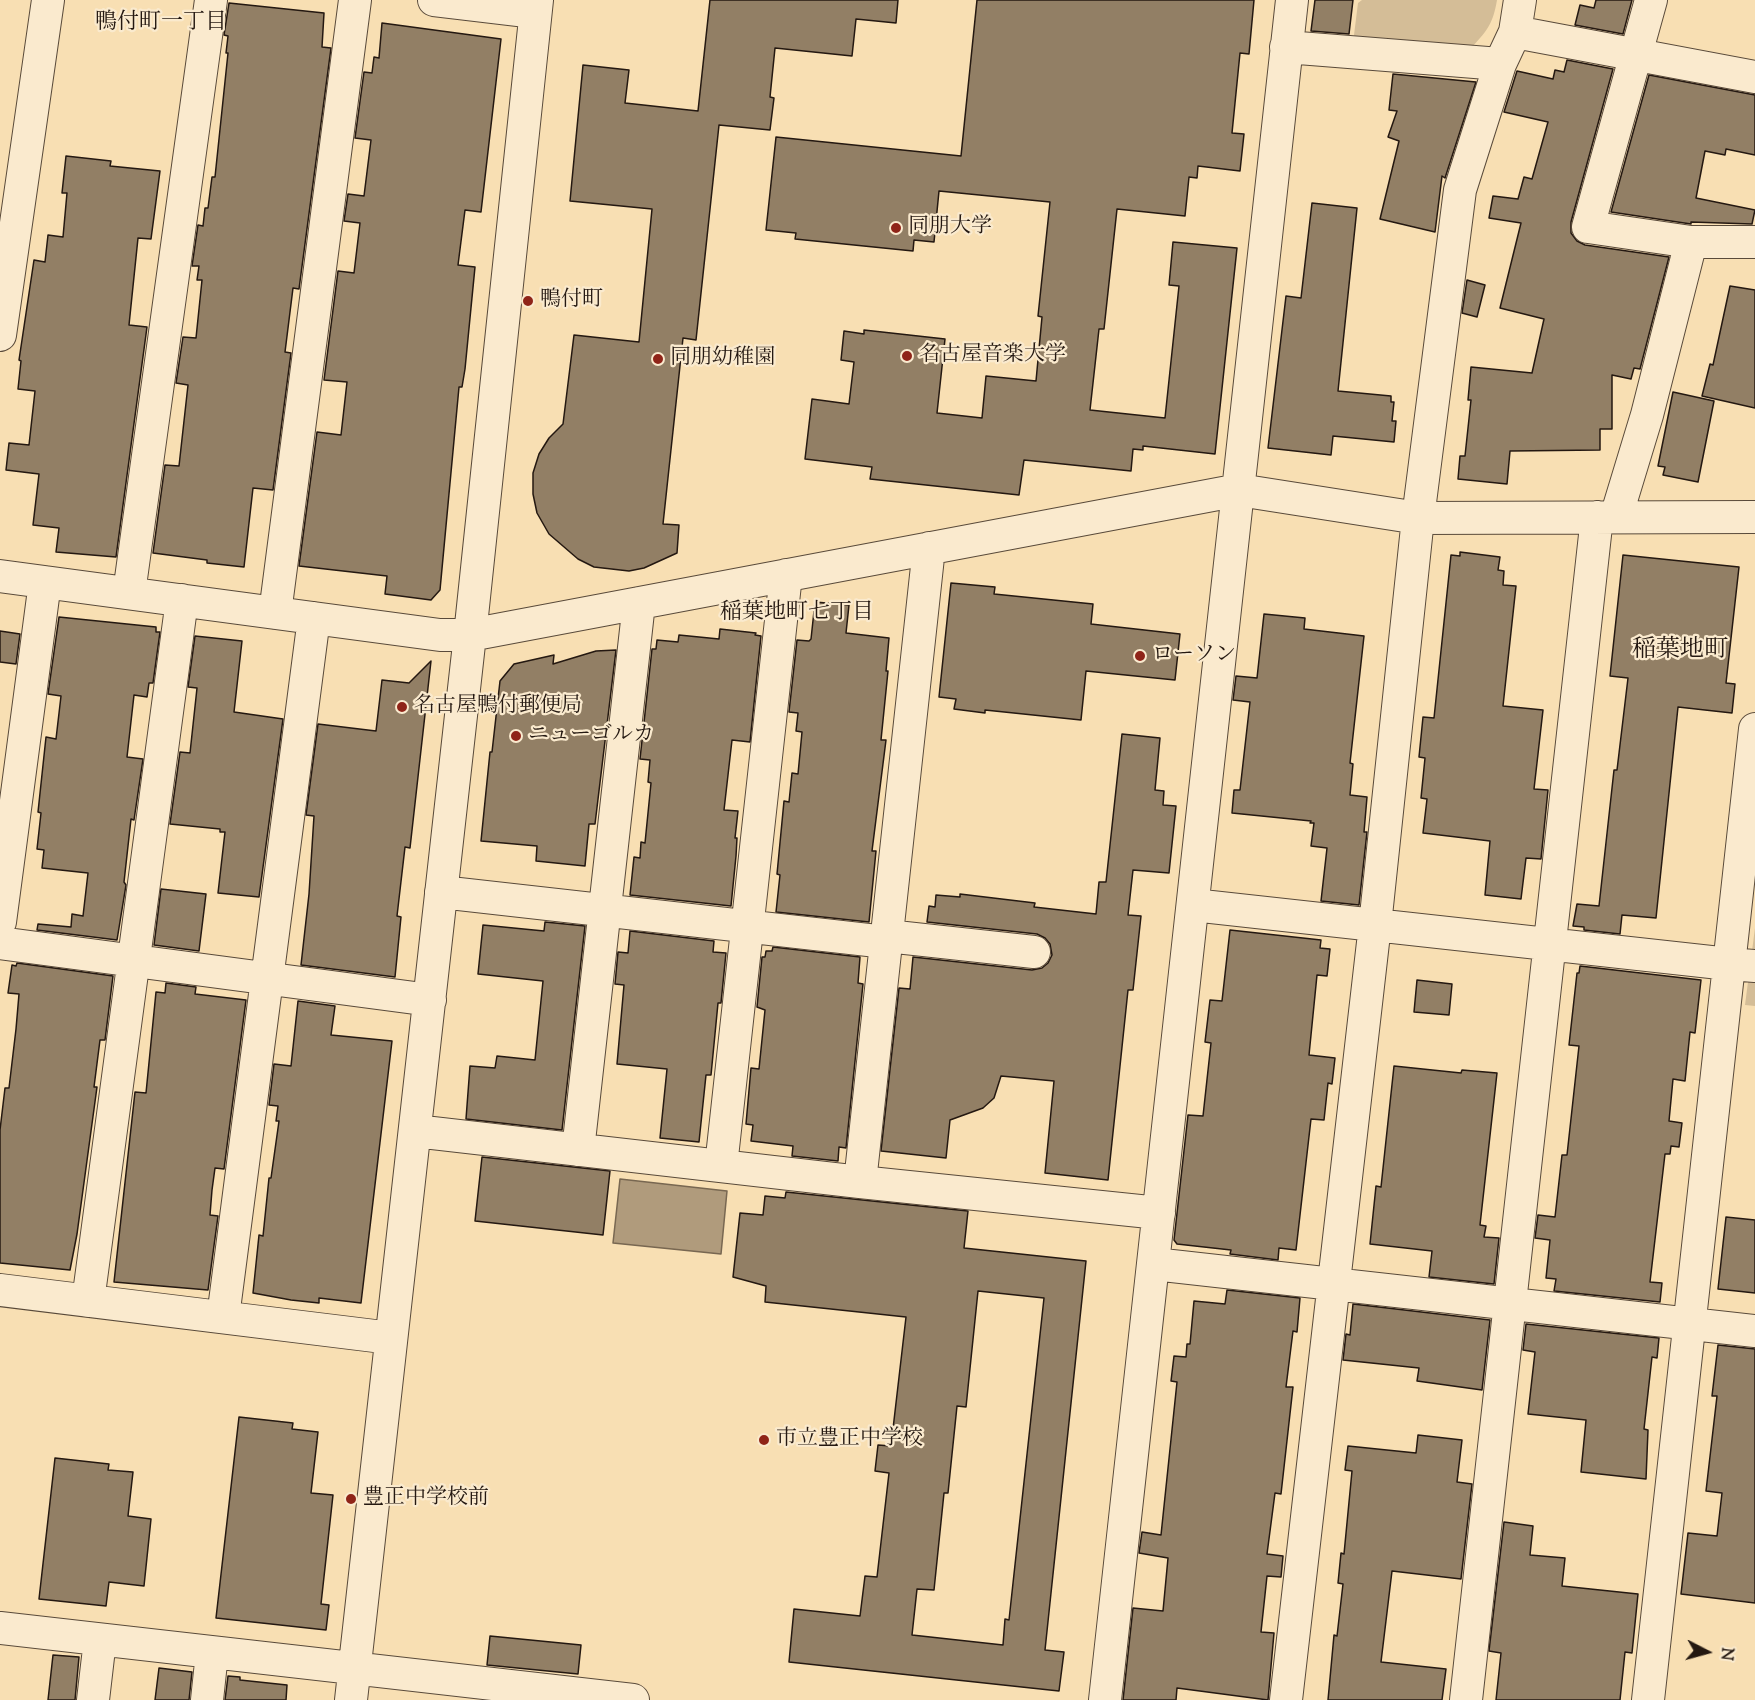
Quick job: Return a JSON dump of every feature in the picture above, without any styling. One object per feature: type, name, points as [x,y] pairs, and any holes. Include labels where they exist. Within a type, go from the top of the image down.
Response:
[{"type":"street","points":[[0,335],[48,0]]},
{"type":"street","points":[[129,593],[211,0]]},
{"type":"street","points":[[275,613],[355,0]]},
{"type":"street","points":[[351,1700],[470,635],[536,6],[434,0]]},
{"type":"street","points":[[1106,1700],[1292,0]]},
{"type":"street","points":[[1286,1700],[1375,925],[1418,518],[1460,190],[1500,64],[1515,32],[1520,0]]},
{"type":"street","points":[[1651,0],[1588,227],[1691,242],[1755,242]]},
{"type":"street","points":[[1515,32],[1755,77]]},
{"type":"street","points":[[1286,47],[1500,64]]},
{"type":"street","points":[[1466,1700],[1549,944],[1607,517],[1647,415],[1691,242]]},
{"type":"street","points":[[0,576],[440,635],[470,635],[1239,490],[1418,518],[1755,517]]},
{"type":"street","points":[[860,1182],[929,548]]},
{"type":"street","points":[[721,1166],[786,575]]},
{"type":"street","points":[[0,922],[45,582]]},
{"type":"street","points":[[88,1301],[182,600]]},
{"type":"street","points":[[578,1150],[639,603]]},
{"type":"street","points":[[223,1317],[314,618]]},
{"type":"street","points":[[1648,1700],[1690,1324],[1742,965],[1755,729]]},
{"type":"street","points":[[441,892],[747,928],[1034,952]]},
{"type":"street","points":[[1193,905],[1742,965]]},
{"type":"street","points":[[0,943],[430,1000]]},
{"type":"street","points":[[415,1131],[1159,1214]]},
{"type":"street","points":[[1154,1264],[1755,1331]]},
{"type":"street","points":[[0,1290],[391,1338]]},
{"type":"street","points":[[0,1628],[354,1669],[450,1690],[633,1700]]},
{"type":"street","points":[[93,1700],[100,1640]]},
{"type":"street","points":[[207,1700],[212,1653]]},
{"type":"shaded area","points":[[1362,0],[1497,0],[1489,26],[1472,47],[1356,39],[1354,35],[1358,3]]},
{"type":"shaded area","points":[[1755,928],[1755,1006],[1745,1005]]},
{"type":"shaded area","points":[[620,1179],[727,1191],[721,1254],[613,1243]]},
{"type":"building","points":[[710,0],[898,0],[896,23],[856,19],[852,56],[775,48],[770,97],[774,98],[770,130],[719,125],[696,340],[683,338],[663,524],[679,525],[677,553],[644,568],[629,571],[594,567],[578,559],[549,534],[537,513],[533,494],[533,473],[539,454],[549,438],[563,424],[574,335],[639,342],[652,209],[570,201],[583,65],[629,70],[625,103],[698,111]]},
{"type":"building","points":[[977,0],[1254,0],[1249,54],[1240,53],[1232,133],[1244,134],[1240,171],[1198,166],[1197,178],[1189,177],[1185,216],[1117,209],[1104,329],[1099,329],[1090,410],[1165,418],[1179,286],[1169,285],[1173,242],[1237,248],[1215,454],[1143,446],[1143,450],[1133,449],[1131,471],[1024,460],[1019,495],[870,479],[872,467],[805,459],[812,399],[849,404],[854,362],[841,360],[844,331],[864,334],[864,330],[945,339],[937,413],[982,418],[986,376],[1036,381],[1042,317],[1038,316],[1050,202],[939,191],[934,242],[914,240],[913,251],[795,239],[796,233],[766,230],[776,137],[961,156]]},
{"type":"building","points":[[1315,0],[1353,0],[1349,34],[1311,31]]},
{"type":"building","points":[[1596,0],[1632,0],[1623,34],[1575,25],[1580,5],[1594,8]]},
{"type":"building","points":[[229,3],[324,13],[322,47],[331,48],[299,289],[293,288],[285,352],[291,353],[273,490],[253,488],[244,567],[153,553],[165,465],[179,466],[188,385],[176,383],[183,337],[196,338],[202,280],[197,280],[199,266],[192,266],[198,225],[203,226],[212,177],[215,177],[228,53],[226,53],[228,36],[224,35]]},
{"type":"building","points":[[382,23],[501,39],[481,212],[465,210],[458,265],[475,267],[465,369],[462,387],[459,387],[440,590],[431,600],[385,594],[387,576],[299,566],[317,432],[341,435],[347,382],[324,380],[338,271],[354,273],[360,223],[344,221],[348,194],[364,196],[371,140],[355,138],[364,72],[372,73],[374,57],[379,58]]},
{"type":"building","points":[[1567,60],[1613,69],[1571,222],[1571,233],[1577,241],[1585,245],[1669,257],[1640,369],[1634,368],[1631,379],[1612,375],[1612,429],[1600,429],[1600,450],[1510,451],[1507,484],[1458,479],[1460,456],[1465,456],[1471,400],[1468,400],[1471,367],[1532,373],[1544,319],[1500,308],[1521,223],[1489,218],[1493,196],[1518,199],[1524,177],[1532,179],[1548,122],[1504,112],[1517,71],[1553,79],[1555,70],[1564,72]]},
{"type":"building","points":[[1393,74],[1476,82],[1445,178],[1442,176],[1435,232],[1380,219],[1399,141],[1388,137],[1397,111],[1389,110]]},
{"type":"building","points":[[1649,75],[1755,95],[1755,155],[1726,149],[1725,155],[1705,151],[1696,198],[1755,210],[1752,224],[1691,222],[1691,224],[1611,212]]},
{"type":"building","points":[[66,156],[111,161],[110,166],[160,171],[151,239],[138,238],[129,325],[147,327],[116,557],[56,552],[59,528],[33,525],[39,474],[6,470],[9,443],[29,445],[35,391],[18,389],[21,361],[19,360],[34,260],[45,262],[48,235],[63,237],[67,193],[62,193]]},
{"type":"building","points":[[1312,203],[1357,208],[1338,391],[1391,396],[1391,402],[1394,402],[1392,421],[1396,421],[1394,442],[1333,436],[1331,455],[1268,448],[1286,296],[1301,298]]},
{"type":"building","points":[[1467,280],[1485,285],[1477,317],[1462,313]]},
{"type":"building","points":[[1730,286],[1755,290],[1755,408],[1702,396],[1710,364],[1713,365]]},
{"type":"building","points":[[1673,392],[1714,401],[1698,482],[1663,475],[1665,467],[1658,466]]},
{"type":"building","points":[[1460,552],[1500,557],[1498,570],[1504,571],[1503,585],[1516,586],[1503,706],[1543,710],[1534,789],[1548,790],[1541,859],[1526,858],[1521,899],[1485,895],[1490,841],[1423,833],[1427,799],[1421,798],[1425,758],[1419,757],[1423,717],[1434,718],[1451,555],[1460,556]]},
{"type":"building","points":[[1623,555],[1739,567],[1726,683],[1735,684],[1732,713],[1678,707],[1656,918],[1622,915],[1620,934],[1584,930],[1584,927],[1573,926],[1577,904],[1599,906],[1614,770],[1617,770],[1628,678],[1610,676]]},
{"type":"building","points":[[951,583],[995,587],[994,594],[1093,604],[1091,624],[1180,634],[1175,680],[1086,671],[1081,720],[954,709],[956,699],[939,697]]},
{"type":"building","points":[[815,602],[849,605],[846,633],[889,638],[881,740],[886,740],[872,851],[876,851],[869,922],[776,912],[784,801],[789,802],[792,773],[798,774],[802,732],[796,731],[798,713],[789,712],[797,640],[809,641],[811,639]]},
{"type":"building","points":[[1264,614],[1305,618],[1304,629],[1364,636],[1350,763],[1353,764],[1350,795],[1367,797],[1364,832],[1367,832],[1359,905],[1321,901],[1327,848],[1311,846],[1314,823],[1232,813],[1234,790],[1240,790],[1250,702],[1233,700],[1236,676],[1257,678]]},
{"type":"building","points":[[59,617],[156,627],[156,632],[160,632],[153,683],[149,683],[147,697],[134,695],[127,757],[143,759],[134,820],[131,819],[124,882],[126,885],[117,940],[37,930],[38,924],[71,927],[72,914],[83,916],[88,873],[42,868],[44,850],[37,849],[41,813],[38,812],[46,737],[56,739],[61,696],[48,694]]},
{"type":"building","points":[[720,629],[756,633],[755,635],[761,636],[750,742],[732,740],[724,810],[738,811],[731,906],[630,895],[634,857],[640,858],[641,842],[645,843],[651,783],[648,782],[650,760],[640,759],[652,649],[656,649],[657,640],[678,642],[679,635],[719,639]]},
{"type":"building","points":[[0,631],[20,634],[16,664],[0,662]]},
{"type":"building","points":[[195,636],[242,641],[234,712],[283,719],[259,897],[218,893],[225,832],[220,832],[220,829],[170,824],[180,752],[190,753],[197,688],[188,687]]},
{"type":"building","points":[[616,650],[595,824],[589,824],[585,866],[536,861],[537,846],[481,841],[500,681],[514,664],[554,655],[553,664],[596,651]]},
{"type":"building","points":[[431,661],[410,848],[405,847],[397,916],[401,917],[395,977],[301,965],[314,816],[306,815],[318,724],[376,731],[382,680],[409,683]]},
{"type":"building","points":[[1122,734],[1160,738],[1155,790],[1164,791],[1163,805],[1176,806],[1169,873],[1133,870],[1128,915],[1141,916],[1133,990],[1128,990],[1108,1180],[1045,1173],[1054,1081],[1001,1076],[994,1098],[983,1108],[950,1120],[946,1158],[881,1151],[899,988],[910,989],[913,957],[1032,970],[1042,968],[1052,955],[1050,944],[1037,934],[927,922],[929,906],[935,907],[936,895],[960,897],[960,894],[1035,903],[1034,907],[1096,914],[1099,882],[1106,882]]},
{"type":"building","points":[[161,889],[206,894],[199,951],[154,945]]},
{"type":"building","points":[[545,922],[585,926],[562,1130],[466,1119],[470,1066],[495,1068],[497,1056],[535,1060],[543,981],[478,974],[483,925],[544,931]]},
{"type":"building","points":[[1230,930],[1321,940],[1320,948],[1330,949],[1327,976],[1317,975],[1309,1055],[1335,1058],[1332,1084],[1328,1083],[1324,1120],[1311,1119],[1296,1250],[1279,1248],[1278,1260],[1230,1254],[1231,1250],[1177,1244],[1174,1240],[1188,1115],[1203,1116],[1211,1043],[1205,1042],[1210,1000],[1222,1001]]},
{"type":"building","points":[[630,931],[714,941],[713,952],[726,953],[721,1003],[718,1003],[711,1075],[706,1075],[699,1142],[660,1138],[667,1069],[617,1064],[624,985],[615,984],[618,952],[628,953]]},
{"type":"building","points":[[773,947],[860,957],[858,983],[863,984],[846,1148],[839,1147],[838,1161],[792,1156],[793,1146],[751,1141],[753,1125],[746,1124],[751,1068],[759,1069],[765,1010],[757,1007],[762,957],[765,957],[766,951],[772,951]]},
{"type":"building","points":[[17,963],[113,976],[105,1040],[100,1040],[94,1087],[97,1087],[70,1270],[0,1263],[0,1130],[5,1088],[9,1088],[19,994],[8,993],[12,965],[16,966]]},
{"type":"building","points":[[1580,966],[1701,980],[1695,1033],[1690,1032],[1685,1081],[1673,1079],[1669,1121],[1682,1123],[1679,1147],[1671,1146],[1670,1154],[1665,1154],[1650,1282],[1662,1283],[1660,1302],[1554,1291],[1556,1279],[1546,1278],[1550,1240],[1535,1238],[1538,1215],[1555,1217],[1562,1155],[1567,1155],[1579,1046],[1569,1045],[1577,973],[1579,973]]},
{"type":"building","points":[[1417,980],[1452,984],[1449,1015],[1414,1012]]},
{"type":"building","points":[[166,983],[196,987],[195,994],[246,1000],[224,1169],[215,1168],[212,1190],[210,1215],[218,1216],[208,1290],[114,1282],[135,1092],[146,1093],[156,992],[165,993]]},
{"type":"building","points":[[298,1001],[335,1006],[331,1035],[392,1041],[361,1303],[319,1298],[319,1303],[253,1293],[259,1235],[263,1236],[269,1178],[271,1178],[279,1121],[276,1121],[278,1106],[269,1105],[274,1064],[291,1066]]},
{"type":"building","points":[[1394,1066],[1461,1073],[1462,1070],[1497,1073],[1480,1225],[1486,1226],[1484,1237],[1499,1238],[1494,1284],[1429,1277],[1432,1251],[1370,1244],[1376,1186],[1381,1187]]},
{"type":"building","points":[[482,1157],[610,1171],[603,1235],[475,1221]]},
{"type":"building","points":[[786,1192],[968,1211],[964,1248],[1086,1261],[1045,1650],[1064,1652],[1059,1691],[789,1662],[794,1609],[860,1616],[865,1576],[877,1577],[889,1473],[875,1471],[878,1445],[891,1446],[906,1317],[765,1302],[766,1286],[733,1277],[740,1213],[763,1215],[765,1196],[785,1198]],"holes":[[[978,1291],[1044,1298],[1009,1620],[1005,1619],[1003,1645],[912,1635],[917,1589],[934,1590],[944,1493],[948,1493],[957,1406],[966,1407]]]},
{"type":"building","points":[[1726,1217],[1755,1220],[1755,1293],[1718,1289]]},
{"type":"building","points":[[1227,1290],[1300,1298],[1297,1332],[1293,1331],[1286,1387],[1293,1387],[1281,1494],[1275,1493],[1267,1554],[1283,1556],[1281,1577],[1267,1576],[1261,1632],[1274,1633],[1268,1700],[1177,1688],[1176,1700],[1123,1700],[1133,1608],[1163,1611],[1168,1558],[1139,1553],[1142,1532],[1161,1535],[1177,1382],[1171,1381],[1174,1356],[1186,1357],[1187,1344],[1190,1344],[1194,1301],[1225,1304]]},
{"type":"building","points":[[1353,1304],[1490,1320],[1482,1390],[1417,1381],[1419,1368],[1343,1360],[1346,1334],[1350,1335]]},
{"type":"building","points":[[1526,1324],[1659,1338],[1657,1358],[1652,1357],[1644,1429],[1648,1430],[1646,1479],[1581,1472],[1586,1420],[1528,1414],[1535,1352],[1523,1350]]},
{"type":"building","points":[[1718,1345],[1755,1349],[1755,1603],[1681,1594],[1688,1533],[1717,1536],[1722,1493],[1706,1491],[1717,1396],[1712,1396]]},
{"type":"building","points":[[239,1417],[293,1423],[292,1429],[318,1432],[311,1493],[333,1495],[321,1604],[329,1605],[326,1630],[216,1618]]},
{"type":"building","points":[[1418,1435],[1462,1440],[1457,1482],[1472,1484],[1461,1579],[1392,1571],[1381,1662],[1446,1669],[1442,1700],[1328,1700],[1334,1635],[1337,1636],[1343,1584],[1338,1583],[1341,1553],[1344,1554],[1352,1471],[1345,1470],[1348,1446],[1416,1453]]},
{"type":"building","points":[[55,1458],[109,1464],[108,1470],[133,1472],[128,1516],[151,1519],[144,1586],[109,1582],[106,1606],[39,1599]]},
{"type":"building","points":[[1504,1522],[1533,1526],[1530,1555],[1565,1558],[1562,1586],[1638,1594],[1632,1653],[1625,1652],[1620,1700],[1496,1700],[1501,1653],[1489,1651]]},
{"type":"building","points":[[490,1636],[581,1645],[578,1674],[487,1665]]},
{"type":"building","points":[[53,1655],[79,1657],[75,1700],[48,1700]]},
{"type":"building","points":[[159,1668],[192,1672],[189,1700],[155,1700]]},
{"type":"building","points":[[228,1676],[240,1677],[240,1680],[287,1685],[286,1700],[225,1700]]},
{"type":"place","name":"同朋大学","points":[[896,228]]},
{"type":"place","name":"鴨付町","points":[[528,301]]},
{"type":"place","name":"名古屋音楽大学","points":[[907,356]]},
{"type":"place","name":"同朋幼稚園","points":[[658,359]]},
{"type":"place","name":"ローソン","points":[[1140,656]]},
{"type":"place","name":"名古屋鴨付郵便局","points":[[402,707]]},
{"type":"place","name":"ニューゴルカ","points":[[516,736]]},
{"type":"place","name":"市立豊正中学校","points":[[764,1440]]},
{"type":"place","name":"豊正中学校前","points":[[351,1499]]},
{"type":"district","name":"鴨付町一丁目","points":[[161,24]]},
{"type":"district","name":"稲葉地町七丁目","points":[[797,614]]},
{"type":"district","name":"稲葉地町","points":[[1680,652]]}]
